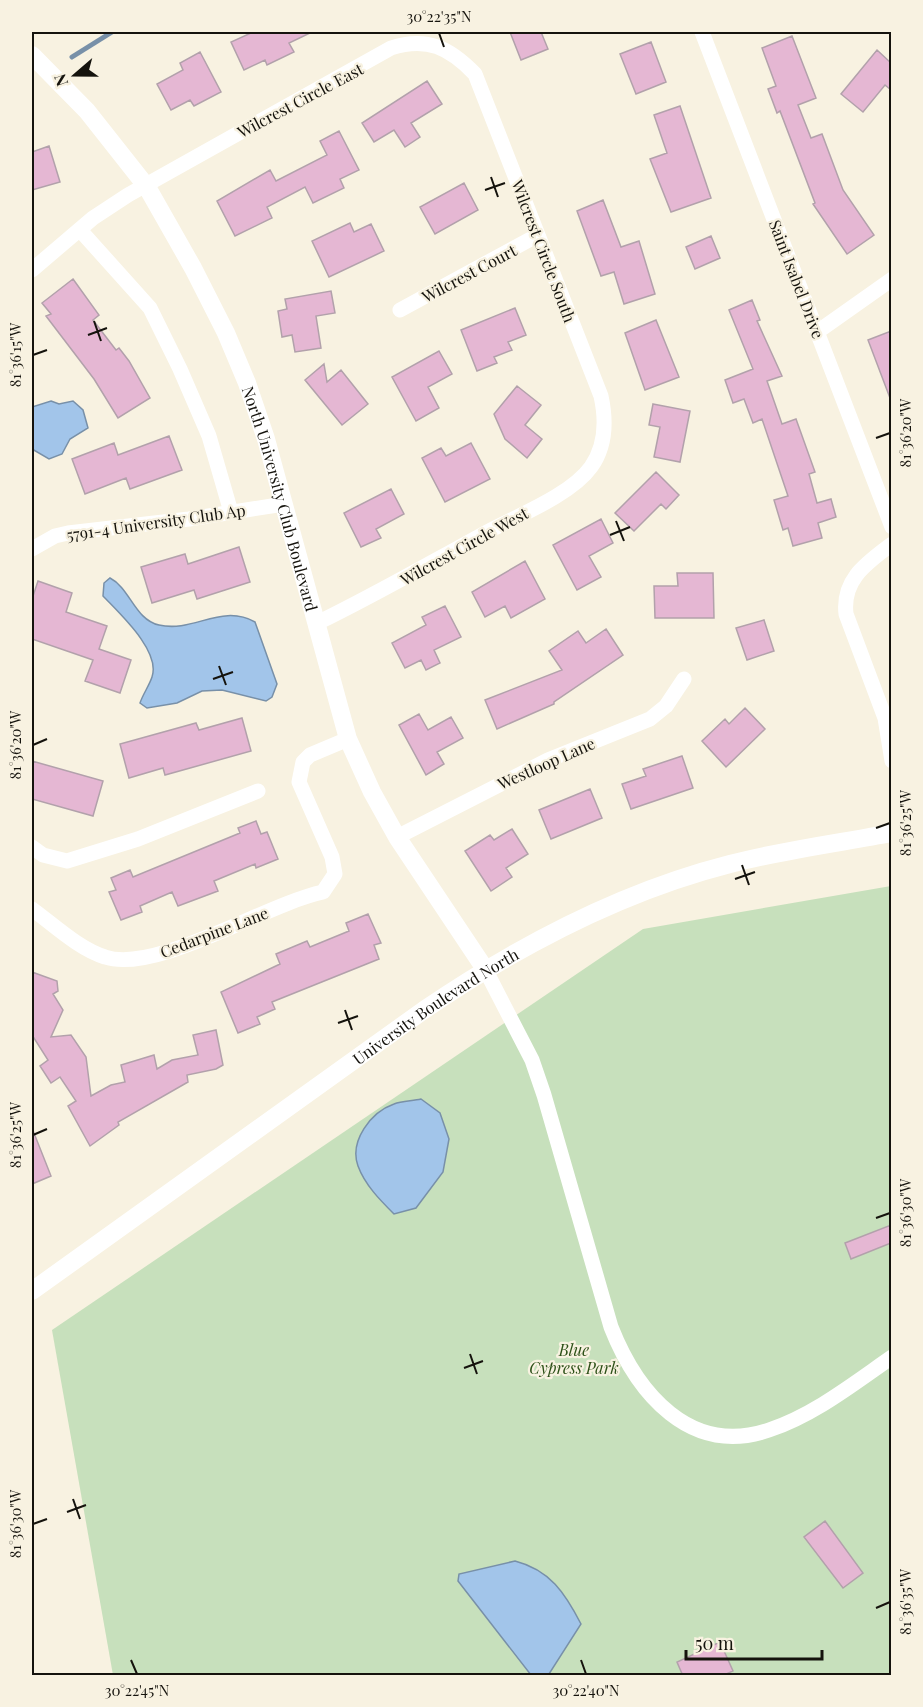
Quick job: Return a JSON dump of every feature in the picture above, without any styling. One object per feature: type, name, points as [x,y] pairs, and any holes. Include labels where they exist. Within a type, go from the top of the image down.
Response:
[{"type":"street","name":"Saint Isabel Drive","points":[[705,32],[891,527]]},
{"type":"street","name":"Wilcrest Circle East","points":[[32,270],[80,230],[128,195],[147,187],[391,48],[411,43],[431,43],[444,47],[458,57]]},
{"type":"street","name":"North University Club Boulevard","points":[[32,55],[87,111],[147,187],[194,268],[247,383],[284,504],[348,739],[372,792],[397,837],[485,969]]},
{"type":"street","name":"Wilcrest Circle South","points":[[458,57],[475,74],[601,396],[604,435],[598,453]]},
{"type":"street","points":[[80,230],[150,308],[209,436],[231,512]]},
{"type":"street","name":"Wilcrest Court","points":[[400,310],[538,235]]},
{"type":"street","points":[[817,332],[891,279]]},
{"type":"street","name":"Wilcrest Circle West","points":[[317,623],[380,592],[555,496],[585,475],[598,453]]},
{"type":"street","name":"5791-4 University Club Ap","points":[[32,549],[55,536],[68,533],[284,504]]},
{"type":"street","points":[[891,544],[855,574],[844,603],[846,614],[885,718],[891,761]]},
{"type":"street","name":"Westloop Lane","points":[[397,837],[549,760],[650,718],[666,706],[684,679]]},
{"type":"street","name":"Cedarpine Lane","points":[[32,909],[104,957],[129,962],[158,955],[323,892],[335,874],[332,856],[299,782],[303,762],[310,755],[348,739]]},
{"type":"street","points":[[32,846],[43,855],[67,861],[138,839],[258,791]]},
{"type":"street","name":"University Boulevard North","points":[[32,1291],[485,969],[596,911],[654,887],[729,864],[891,833]]},
{"type":"street","points":[[485,969],[532,1060],[602,1303],[617,1343],[638,1381],[653,1400],[673,1417],[695,1430],[744,1436],[769,1430],[811,1410],[891,1357]]},
{"type":"green space","name":"Blue Cypress Park","points":[[891,886],[891,1675],[113,1675],[52,1330],[643,929]]},
{"type":"water","points":[[51,401],[59,404],[73,401],[83,410],[88,428],[70,439],[62,454],[49,459],[32,449],[32,407]]},
{"type":"water","points":[[110,578],[123,589],[144,617],[159,625],[184,625],[231,616],[243,617],[255,622],[277,684],[272,697],[266,701],[222,690],[202,691],[177,703],[147,708],[140,703],[152,677],[153,667],[145,644],[103,596],[104,583]]},
{"type":"water","points":[[421,1099],[440,1113],[449,1139],[443,1172],[416,1208],[394,1214],[369,1186],[358,1166],[356,1156],[359,1138],[370,1121],[385,1108],[400,1102]]},
{"type":"water","points":[[515,1561],[538,1570],[555,1584],[569,1602],[581,1624],[549,1674],[531,1675],[458,1581],[459,1574]]},
{"type":"building","points":[[253,32],[312,32],[289,43],[294,52],[267,65],[265,60],[244,70],[231,42]]},
{"type":"building","points":[[510,32],[541,32],[548,49],[521,60]]},
{"type":"building","points":[[792,36],[816,98],[798,105],[811,138],[822,134],[843,190],[874,235],[847,254],[813,204],[815,203],[780,111],[777,113],[768,89],[776,86],[762,48]]},
{"type":"building","points":[[651,42],[666,82],[636,94],[620,54]]},
{"type":"building","points":[[877,50],[891,63],[891,90],[885,85],[863,112],[841,94]]},
{"type":"building","points":[[200,52],[221,92],[194,106],[190,100],[171,110],[157,84],[183,70],[180,63]]},
{"type":"building","points":[[427,81],[442,104],[411,123],[420,137],[405,147],[394,130],[374,142],[362,123]]},
{"type":"building","points":[[680,106],[711,198],[671,212],[650,159],[667,153],[654,115]]},
{"type":"building","points":[[339,131],[359,170],[340,179],[344,188],[313,203],[305,187],[267,207],[272,218],[235,236],[217,201],[270,170],[276,181],[327,155],[320,141]]},
{"type":"building","points":[[49,146],[60,182],[32,190],[32,152]]},
{"type":"building","points":[[464,183],[478,210],[435,234],[420,207]]},
{"type":"building","points":[[603,200],[621,247],[639,241],[655,294],[624,304],[614,272],[601,276],[577,211]]},
{"type":"building","points":[[350,223],[354,232],[371,224],[384,251],[329,277],[312,241]]},
{"type":"building","points":[[711,236],[720,258],[695,269],[686,247]]},
{"type":"building","points":[[73,279],[99,315],[93,320],[116,350],[119,348],[129,361],[150,398],[118,418],[94,379],[46,316],[51,314],[42,303]]},
{"type":"building","points":[[331,291],[335,313],[316,316],[321,348],[295,352],[292,335],[282,337],[278,311],[287,309],[285,299]]},
{"type":"building","points":[[752,300],[760,320],[757,321],[782,376],[767,381],[782,424],[796,419],[815,472],[809,474],[817,503],[831,499],[836,517],[818,523],[822,538],[793,546],[788,528],[783,530],[774,500],[788,496],[762,419],[753,423],[744,399],[733,403],[725,380],[753,369],[729,310]]},
{"type":"building","points":[[515,308],[526,335],[508,342],[512,350],[494,357],[497,363],[477,371],[461,330]]},
{"type":"building","points":[[656,320],[679,377],[645,390],[625,333]]},
{"type":"building","points":[[891,331],[891,398],[890,398],[868,340]]},
{"type":"building","points":[[439,351],[452,374],[428,387],[439,408],[416,421],[392,377]]},
{"type":"building","points":[[324,364],[327,382],[341,370],[368,404],[342,425],[305,380]]},
{"type":"building","points":[[517,386],[541,405],[525,425],[542,439],[527,458],[505,439],[494,414]]},
{"type":"building","points":[[653,404],[690,411],[680,462],[654,457],[660,427],[649,425]]},
{"type":"building","points":[[169,436],[182,470],[130,489],[126,478],[85,494],[72,459],[114,443],[118,455]]},
{"type":"building","points":[[471,443],[490,479],[445,502],[422,458],[441,448],[446,456]]},
{"type":"building","points":[[656,472],[679,495],[666,509],[661,504],[634,531],[615,513]]},
{"type":"building","points":[[391,489],[404,514],[376,529],[381,538],[361,547],[344,513]]},
{"type":"building","points":[[601,519],[613,543],[589,556],[601,577],[577,590],[553,545]]},
{"type":"building","points":[[239,547],[250,582],[197,599],[194,590],[152,603],[141,567],[185,554],[188,564]]},
{"type":"building","points":[[525,561],[545,599],[511,618],[505,606],[485,617],[472,592]]},
{"type":"building","points":[[677,573],[713,573],[714,618],[655,618],[654,586],[678,586]]},
{"type":"building","points":[[38,581],[72,593],[66,612],[107,626],[99,649],[131,660],[120,693],[85,681],[93,660],[32,639],[32,599]]},
{"type":"building","points":[[445,606],[461,637],[434,650],[440,663],[426,670],[421,660],[405,668],[392,643],[426,625],[422,617]]},
{"type":"building","points":[[764,620],[774,651],[747,660],[736,628]]},
{"type":"building","points":[[606,629],[623,655],[554,704],[497,729],[485,700],[562,670],[549,651],[578,631],[586,643]]},
{"type":"building","points":[[745,708],[765,729],[726,767],[702,741],[725,719],[729,724]]},
{"type":"building","points":[[419,714],[428,730],[451,717],[463,738],[437,752],[444,764],[426,775],[399,725]]},
{"type":"building","points":[[242,718],[251,751],[165,775],[163,768],[129,778],[120,744],[196,723],[199,730]]},
{"type":"building","points":[[682,756],[693,788],[631,809],[622,784],[646,776],[643,769]]},
{"type":"building","points":[[32,761],[103,781],[93,816],[32,799]]},
{"type":"building","points":[[590,789],[602,818],[551,839],[539,810]]},
{"type":"building","points":[[256,821],[261,834],[267,832],[278,859],[256,868],[255,864],[214,881],[218,891],[178,906],[172,892],[140,906],[142,912],[121,920],[109,892],[116,890],[111,878],[130,870],[133,877],[240,833],[238,828]]},
{"type":"building","points":[[512,829],[528,854],[506,868],[512,877],[491,891],[465,851],[490,835],[494,840]]},
{"type":"building","points":[[368,914],[381,943],[374,945],[379,959],[272,1002],[275,1009],[257,1017],[260,1024],[238,1033],[221,992],[280,964],[276,954],[307,941],[310,947],[349,931],[346,923]]},
{"type":"building","points":[[32,972],[57,981],[58,991],[53,994],[63,1010],[51,1037],[71,1035],[86,1057],[91,1096],[111,1085],[125,1082],[121,1065],[154,1055],[157,1069],[172,1060],[198,1055],[193,1035],[216,1030],[223,1065],[216,1069],[187,1075],[188,1082],[118,1122],[119,1125],[90,1146],[68,1106],[76,1101],[60,1077],[51,1083],[40,1066],[48,1060],[32,1035]]},
{"type":"building","points":[[32,1128],[51,1176],[32,1184]]},
{"type":"building","points":[[891,1225],[891,1243],[851,1259],[845,1243]]},
{"type":"building","points":[[825,1521],[863,1573],[843,1588],[804,1537]]},
{"type":"building","points":[[720,1642],[733,1671],[722,1676],[683,1676],[677,1662]]},
{"type":"waterway","points":[[72,57],[112,32]]}]
